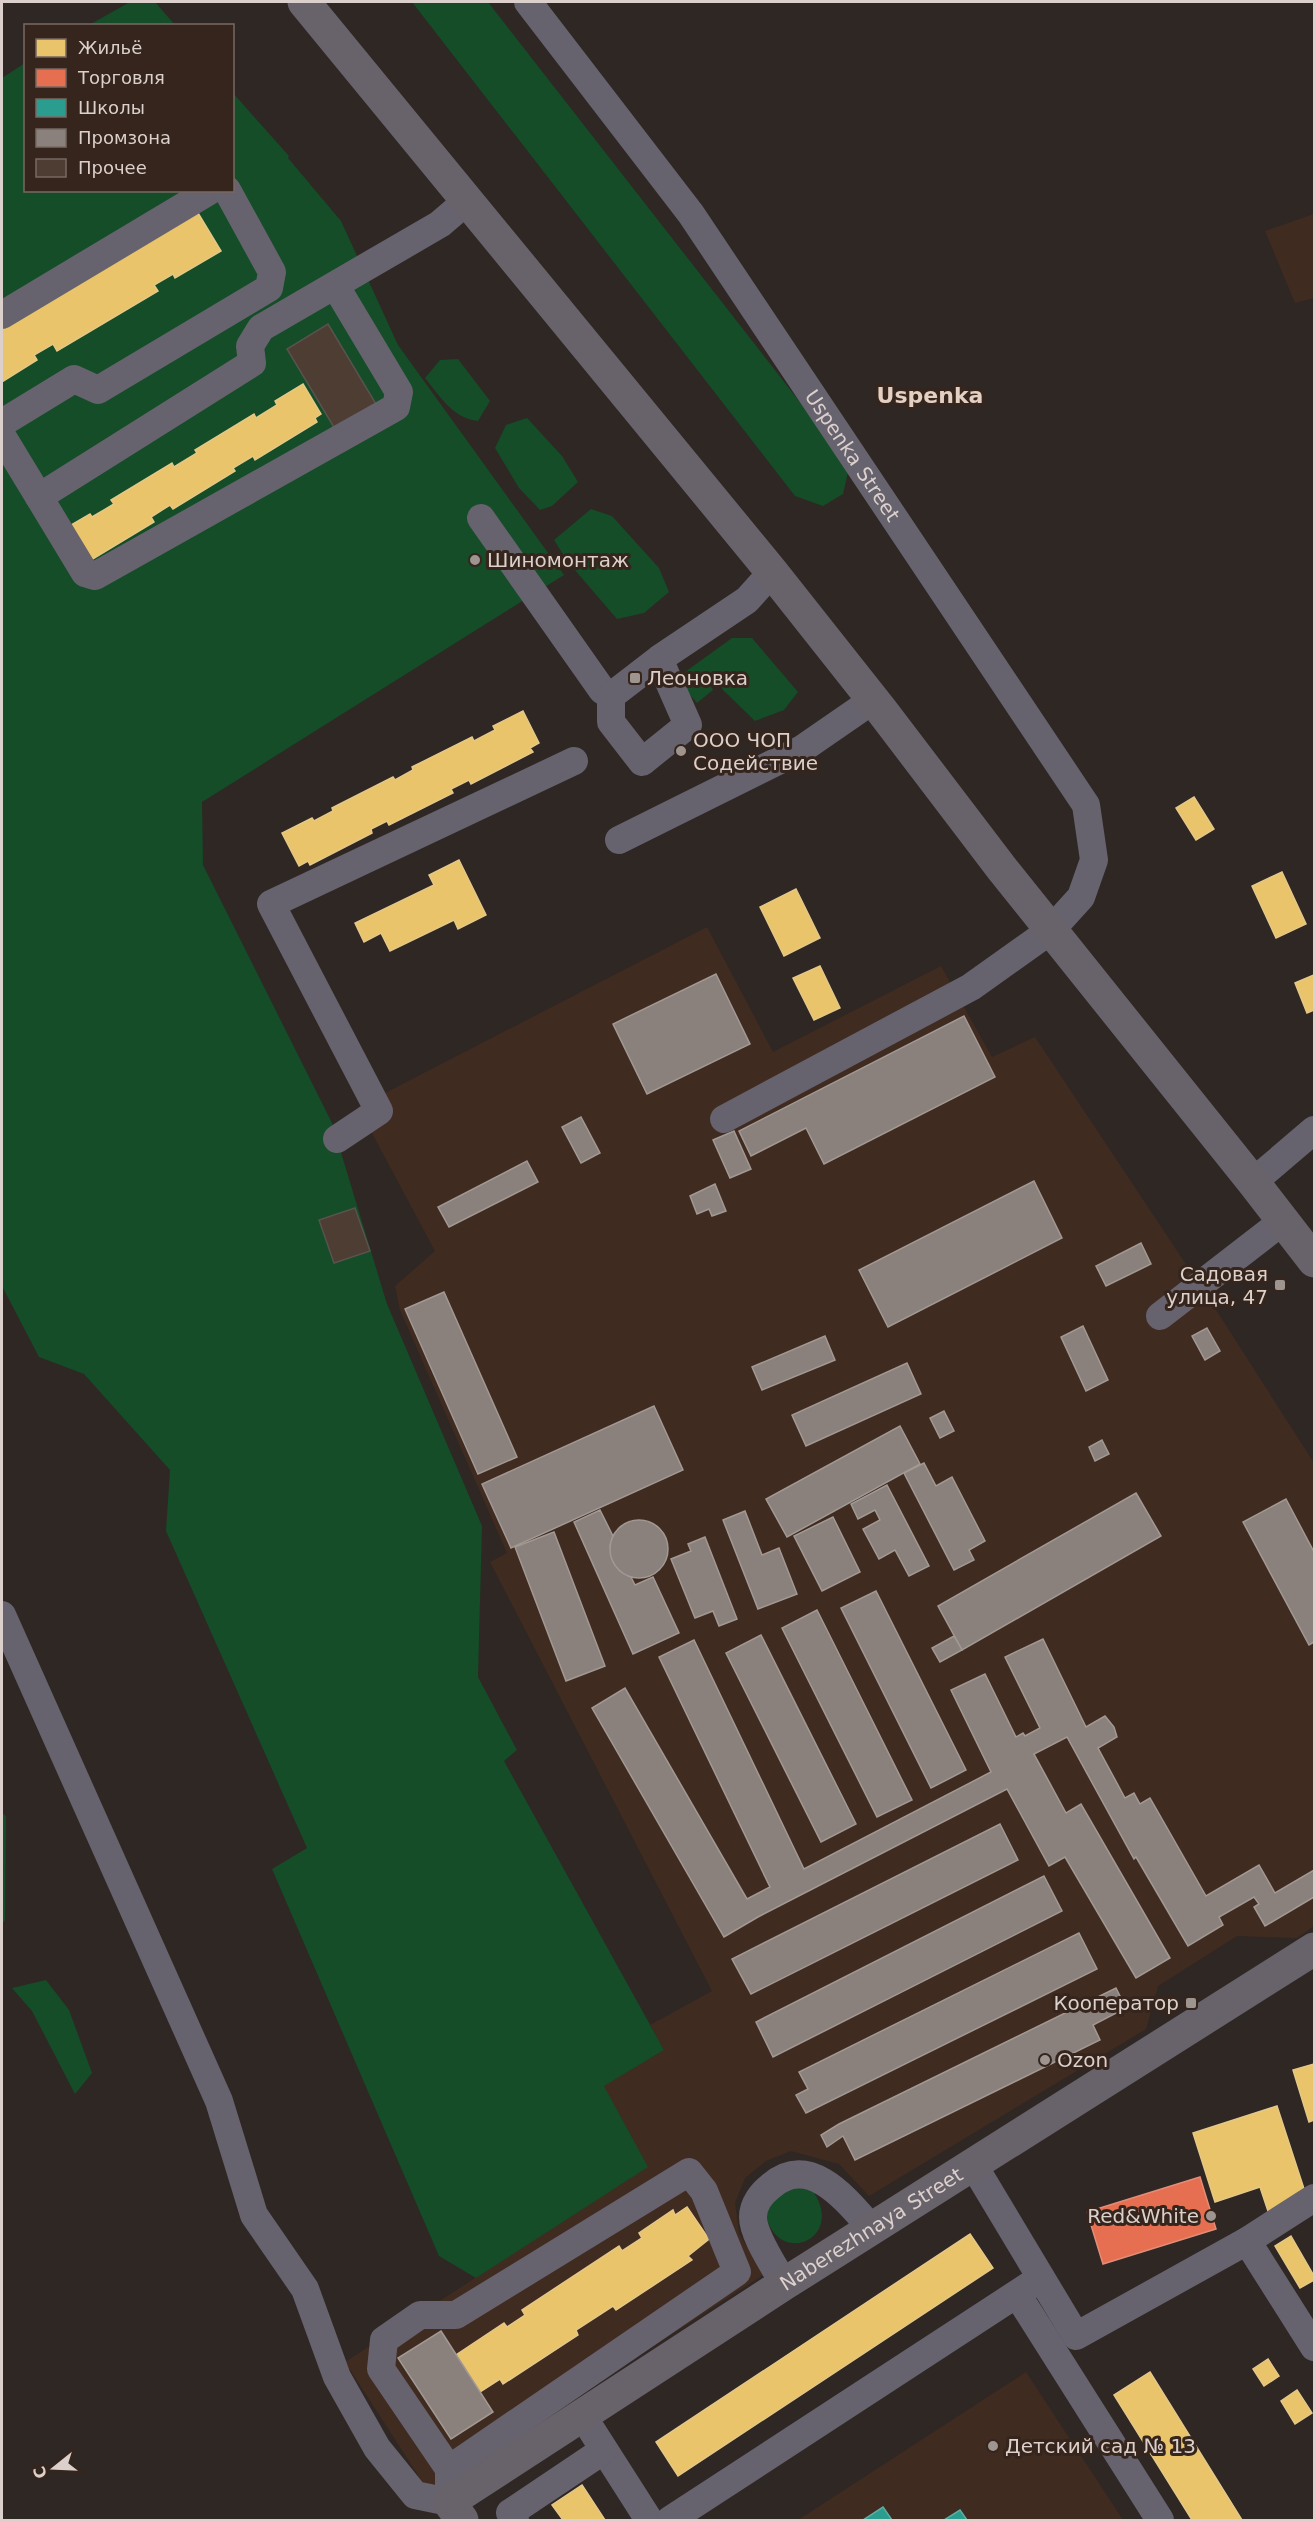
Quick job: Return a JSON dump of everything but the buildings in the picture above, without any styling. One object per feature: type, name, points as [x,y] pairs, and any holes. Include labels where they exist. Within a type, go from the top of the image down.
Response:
[{"type":"main road","points":[[304,2],[772,572],[1051,930],[1314,1261]]},
{"type":"main road","name":"Naberezhnaya Street","points":[[456,2511],[582,2415],[784,2284],[873,2230],[1314,1949]]},
{"type":"street","name":"Uspenka Street","points":[[528,2],[691,214],[1086,805],[1094,860],[1081,897],[1051,930],[971,987],[724,1119]]},
{"type":"street","points":[[2,315],[208,192]]},
{"type":"street","points":[[2,423],[74,379],[98,390],[269,288],[272,272],[227,192]]},
{"type":"street","points":[[39,497],[252,363],[250,345],[261,328],[440,224],[468,200]]},
{"type":"street","points":[[2,436],[85,573],[95,576],[396,407],[399,392],[334,285]]},
{"type":"street","points":[[481,518],[602,690],[611,696]]},
{"type":"street","points":[[611,696],[659,659],[747,600],[772,572]]},
{"type":"street","points":[[611,696],[611,722],[642,762],[688,725],[659,659]]},
{"type":"street","points":[[619,840],[802,749],[873,700]]},
{"type":"street","points":[[337,1139],[380,1111],[271,904],[574,761]]},
{"type":"street","points":[[1253,1182],[1314,1130]]},
{"type":"street","points":[[1160,1316],[1283,1221]]},
{"type":"street","points":[[2,1615],[219,2101],[254,2215],[305,2289],[337,2377],[377,2448],[415,2495],[456,2511]]},
{"type":"street","points":[[974,2166],[1076,2336],[1247,2241],[1314,2198]]},
{"type":"street","points":[[456,2511],[449,2469],[381,2369],[384,2340],[420,2315],[456,2315],[689,2172],[705,2191],[737,2272]]},
{"type":"street","points":[[784,2284],[755,2228],[754,2208],[761,2194],[773,2183],[790,2176],[809,2175],[830,2184],[873,2230]]},
{"type":"street","points":[[1247,2241],[1314,2347]]},
{"type":"street","points":[[449,2469],[767,2252]]},
{"type":"street","points":[[670,2520],[1041,2278]]},
{"type":"street","points":[[1017,2294],[1160,2520]]},
{"type":"street","points":[[582,2415],[649,2520]]},
{"type":"street","points":[[515,2520],[510,2513],[604,2450]]},
{"type":"shaded area","points":[[1314,214],[1314,298],[1295,303],[1265,231]]},
{"type":"shaded area","points":[[707,927],[773,1052],[941,966],[992,1057],[1035,1037],[1211,1302],[1314,1463],[1314,1926],[1297,1938],[1237,1936],[1158,1986],[1146,2029],[869,2196],[839,2164],[791,2151],[766,2161],[745,2178],[735,2203],[739,2233],[763,2275],[429,2492],[345,2362],[647,2167],[603,2086],[664,2050],[650,2025],[712,1991],[490,1562],[507,1553],[400,1310],[395,1286],[435,1251],[358,1107]]},
{"type":"shaded area","name":"Детский сад № 13","points":[[1026,2372],[1123,2520],[798,2520]]},
{"type":"green space","points":[[130,2],[155,2],[174,24],[91,24]]},
{"type":"green space","points":[[412,2],[488,2],[838,451],[848,472],[843,494],[823,506],[795,496]]},
{"type":"green space","points":[[24,64],[24,192],[234,192],[234,94],[289,156],[288,158],[341,221],[398,345],[564,575],[202,802],[203,865],[332,1123],[387,1304],[482,1526],[478,1677],[517,1750],[504,1761],[664,2050],[604,2086],[648,2167],[476,2278],[439,2256],[272,1869],[307,1848],[166,1531],[170,1470],[84,1374],[39,1357],[2,1286],[2,78]]},
{"type":"green space","points":[[458,359],[490,401],[478,421],[461,416],[454,411],[425,378],[440,360]]},
{"type":"green space","points":[[527,418],[562,456],[578,482],[552,506],[540,510],[519,488],[495,448],[506,425]]},
{"type":"green space","points":[[591,509],[612,516],[659,568],[669,592],[644,613],[617,619],[568,562],[554,540]]},
{"type":"green space","points":[[732,638],[752,638],[798,692],[784,710],[755,721],[723,690],[714,673],[706,675],[713,690],[697,703],[683,687],[678,677]]},
{"type":"green space","points":[[2,1813],[6,1816],[5,1920],[2,1925]]},
{"type":"green space","points":[[46,1980],[69,2010],[92,2073],[75,2094],[32,2011],[12,1988]]},
{"type":"green space","points":[[788,2185],[813,2191],[821,2209],[821,2223],[815,2235],[805,2241],[793,2243],[781,2239],[771,2228],[765,2210]]},
{"type":"place","name":"Шиномонтаж","points":[[475,560]]},
{"type":"place","name":"Леоновка","points":[[635,678]]},
{"type":"place","name":"ООО ЧОП Содействие","points":[[681,751]]},
{"type":"place","name":"Садовая улица, 47","points":[[1280,1285]]},
{"type":"place","name":"Кооператор","points":[[1191,2003]]},
{"type":"place","name":"Ozon","points":[[1045,2060]]},
{"type":"place","name":"Red&White","points":[[1211,2216]]},
{"type":"place","name":"Детский сад № 13","points":[[993,2446]]},
{"type":"district","name":"Uspenka","points":[[930,395]]}]
